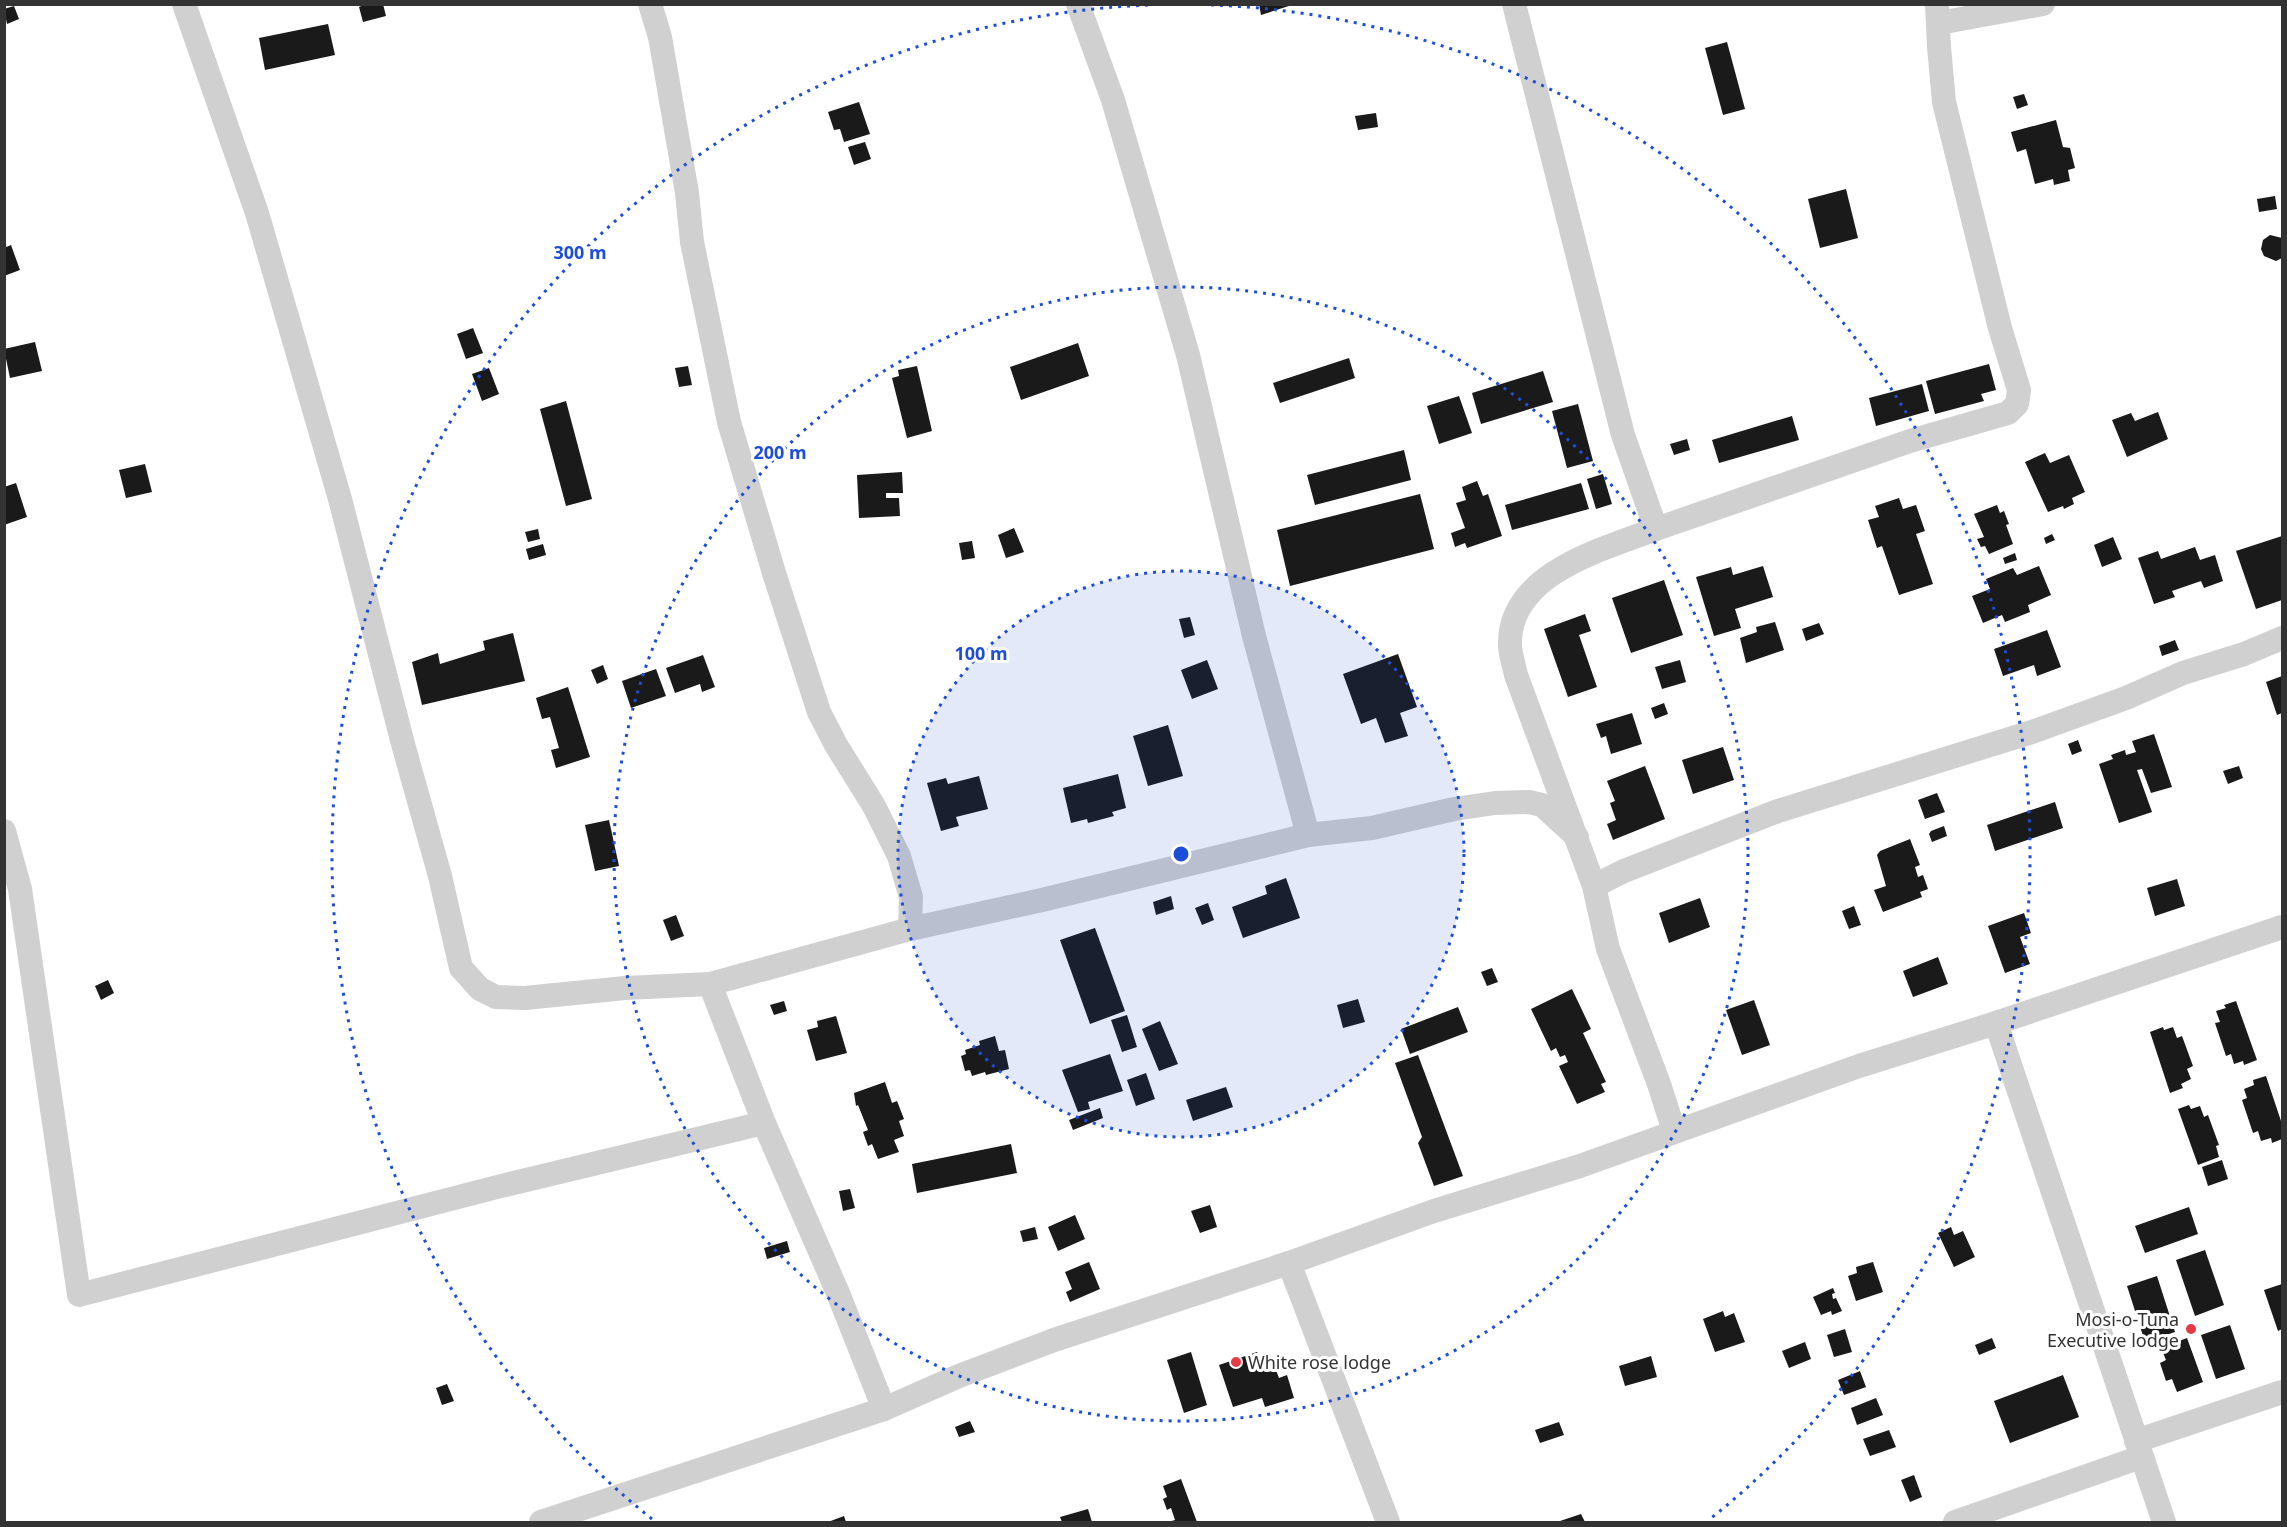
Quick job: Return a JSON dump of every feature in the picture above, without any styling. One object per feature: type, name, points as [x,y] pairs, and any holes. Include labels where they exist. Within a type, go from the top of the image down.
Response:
[{"type":"street","points":[[184,4],[257,213],[340,499],[403,744],[440,876],[461,968],[480,989],[496,997],[525,998],[625,988],[710,984],[910,929],[1042,900],[1308,835],[1372,828],[1454,809],[1495,803],[1529,802],[1542,805],[1577,837]]},
{"type":"street","points":[[650,4],[660,37],[687,193],[692,242],[729,422],[819,712],[836,745],[874,806],[899,856],[911,897],[910,929]]},
{"type":"street","points":[[1078,4],[1113,100],[1188,355],[1254,636],[1308,835]]},
{"type":"street","points":[[1514,4],[1623,435],[1656,529]]},
{"type":"street","points":[[1674,1131],[1659,1084],[1608,949],[1594,886],[1516,675],[1510,643],[1515,616],[1528,594],[1544,579],[1586,556],[1656,529],[1910,441],[2008,413],[2017,404],[2019,390],[2000,328],[1944,102],[1938,14],[2043,4]]},
{"type":"street","points":[[1594,886],[1624,871],[1778,811],[2032,732],[2127,698],[2183,673],[2244,654],[2283,638]]},
{"type":"street","points":[[4,831],[20,889],[80,1295],[501,1186],[764,1123]]},
{"type":"street","points":[[541,1522],[884,1410],[959,1376],[1054,1340],[1289,1263],[1434,1211],[1580,1166],[1881,1059],[2283,927]]},
{"type":"street","points":[[710,984],[764,1123],[838,1293],[884,1410]]},
{"type":"street","points":[[1996,1023],[2164,1522]]},
{"type":"street","points":[[1289,1263],[1388,1522]]},
{"type":"street","points":[[1955,1522],[2283,1392]]},
{"type":"building","points":[[366,4],[383,4],[386,16],[363,22],[359,7]]},
{"type":"building","points":[[1259,4],[1292,4],[1292,5],[1261,15]]},
{"type":"building","points":[[14,6],[19,19],[7,24],[4,9]]},
{"type":"building","points":[[328,24],[335,55],[265,70],[259,38]]},
{"type":"building","points":[[1727,42],[1745,109],[1723,115],[1705,48]]},
{"type":"building","points":[[2024,94],[2028,105],[2017,109],[2013,97]]},
{"type":"building","points":[[859,102],[870,134],[844,142],[840,129],[834,130],[828,112]]},
{"type":"building","points":[[1376,113],[1378,127],[1358,130],[1355,116]]},
{"type":"building","points":[[2056,120],[2063,147],[2070,148],[2075,168],[2068,170],[2070,181],[2054,185],[2053,179],[2035,184],[2026,149],[2017,152],[2011,132]]},
{"type":"building","points":[[865,142],[871,159],[854,165],[848,147]]},
{"type":"building","points":[[1846,189],[1858,238],[1820,248],[1808,199]]},
{"type":"building","points":[[2275,196],[2277,209],[2259,212],[2257,199]]},
{"type":"building","points":[[2270,235],[2282,238],[2282,258],[2276,261],[2264,256],[2261,249],[2263,240]]},
{"type":"building","points":[[11,245],[20,270],[4,276],[4,248]]},
{"type":"building","points":[[473,328],[483,353],[466,359],[457,334]]},
{"type":"building","points":[[35,342],[42,371],[10,378],[4,349]]},
{"type":"building","points":[[1078,343],[1089,376],[1021,400],[1010,367]]},
{"type":"building","points":[[1349,358],[1355,378],[1280,403],[1273,383]]},
{"type":"building","points":[[1989,364],[1996,390],[1981,394],[1984,401],[1935,414],[1926,381]]},
{"type":"building","points":[[688,366],[692,385],[679,387],[675,368]]},
{"type":"building","points":[[917,366],[932,431],[907,438],[892,378],[899,376],[898,370]]},
{"type":"building","points":[[489,368],[499,394],[482,401],[472,374]]},
{"type":"building","points":[[1543,371],[1553,402],[1481,424],[1472,393]]},
{"type":"building","points":[[1922,384],[1929,411],[1876,426],[1869,398]]},
{"type":"building","points":[[1459,396],[1472,433],[1439,444],[1427,406]]},
{"type":"building","points":[[566,401],[592,499],[566,506],[540,409]]},
{"type":"building","points":[[1578,404],[1593,461],[1567,468],[1552,411]]},
{"type":"building","points":[[2158,412],[2168,439],[2127,457],[2112,420],[2131,413],[2135,421]]},
{"type":"building","points":[[1792,416],[1799,440],[1719,463],[1712,440]]},
{"type":"building","points":[[1687,439],[1690,450],[1674,455],[1670,444]]},
{"type":"building","points":[[1404,450],[1411,480],[1315,505],[1307,475]]},
{"type":"building","points":[[2045,453],[2050,463],[2069,455],[2085,492],[2072,498],[2074,504],[2064,509],[2063,506],[2048,512],[2025,462]]},
{"type":"building","points":[[145,464],[152,492],[126,498],[119,470]]},
{"type":"building","points":[[902,472],[903,493],[886,493],[886,498],[899,498],[900,516],[859,518],[857,475]]},
{"type":"building","points":[[1603,474],[1612,504],[1596,509],[1587,479]]},
{"type":"building","points":[[1477,481],[1483,496],[1488,494],[1502,536],[1467,548],[1465,543],[1455,547],[1451,533],[1465,528],[1456,503],[1466,500],[1462,487]]},
{"type":"building","points":[[16,483],[27,517],[4,525],[4,487]]},
{"type":"building","points":[[1581,483],[1589,509],[1512,530],[1505,505]]},
{"type":"building","points":[[1420,494],[1434,549],[1290,586],[1277,530]]},
{"type":"building","points":[[1899,498],[1903,509],[1916,505],[1925,531],[1916,534],[1933,584],[1899,595],[1882,546],[1877,548],[1868,520],[1879,517],[1875,506]]},
{"type":"building","points":[[1997,505],[2000,513],[2004,511],[2013,544],[1989,554],[1985,546],[1981,547],[1977,539],[1984,537],[1974,514]]},
{"type":"building","points":[[1014,528],[1024,552],[1006,558],[998,535]]},
{"type":"building","points":[[538,529],[540,539],[528,542],[525,532]]},
{"type":"building","points":[[2052,534],[2055,540],[2046,544],[2044,538]]},
{"type":"building","points":[[2282,536],[2282,600],[2256,609],[2236,551]]},
{"type":"building","points":[[2113,537],[2122,559],[2102,567],[2094,545]]},
{"type":"building","points":[[972,541],[975,558],[962,560],[959,543]]},
{"type":"building","points":[[543,544],[546,555],[529,560],[526,549]]},
{"type":"building","points":[[2195,547],[2200,560],[2215,555],[2223,581],[2204,588],[2201,581],[2172,591],[2175,597],[2154,604],[2138,558],[2158,551],[2161,559]]},
{"type":"building","points":[[2015,553],[2017,560],[2005,564],[2003,558]]},
{"type":"building","points":[[1763,566],[1773,597],[1735,609],[1741,628],[1714,636],[1696,577],[1731,567],[1733,575]]},
{"type":"building","points":[[2039,566],[2051,595],[2028,605],[2030,612],[2005,622],[2002,615],[1983,623],[1972,596],[1990,589],[1986,579],[2013,568],[2017,575]]},
{"type":"building","points":[[1664,580],[1683,635],[1631,653],[1612,598]]},
{"type":"building","points":[[1585,614],[1591,631],[1579,635],[1597,687],[1568,697],[1544,629]]},
{"type":"building","points":[[1190,617],[1195,635],[1184,638],[1179,619]]},
{"type":"building","points":[[1775,622],[1784,650],[1746,663],[1740,638],[1757,632],[1756,627]]},
{"type":"building","points":[[1819,623],[1824,634],[1806,641],[1802,629]]},
{"type":"building","points":[[2047,630],[2061,667],[2037,676],[2034,665],[2003,676],[1994,649]]},
{"type":"building","points":[[513,633],[525,681],[422,705],[412,662],[438,653],[440,664],[485,650],[483,641]]},
{"type":"building","points":[[2175,640],[2179,650],[2162,656],[2159,646]]},
{"type":"building","points":[[1398,654],[1417,707],[1400,713],[1408,736],[1385,743],[1376,718],[1361,724],[1343,674]]},
{"type":"building","points":[[703,655],[715,687],[702,692],[700,684],[675,693],[666,668]]},
{"type":"building","points":[[1207,660],[1218,689],[1192,699],[1181,670]]},
{"type":"building","points":[[1680,660],[1686,682],[1662,689],[1655,667]]},
{"type":"building","points":[[603,665],[608,679],[597,684],[591,670]]},
{"type":"building","points":[[656,669],[666,696],[631,708],[622,681]]},
{"type":"building","points":[[2282,676],[2282,713],[2277,715],[2266,682]]},
{"type":"building","points":[[568,687],[590,757],[556,768],[551,750],[559,748],[550,717],[542,719],[536,698]]},
{"type":"building","points":[[1664,703],[1668,714],[1655,719],[1651,708]]},
{"type":"building","points":[[1632,713],[1642,744],[1611,754],[1606,736],[1601,738],[1596,724]]},
{"type":"building","points":[[1168,725],[1183,776],[1148,786],[1133,736]]},
{"type":"building","points":[[2154,734],[2172,787],[2151,793],[2142,769],[2137,770],[2152,812],[2119,823],[2099,764],[2113,759],[2111,755],[2125,750],[2126,755],[2136,752],[2132,741]]},
{"type":"building","points":[[2078,740],[2082,751],[2072,755],[2068,744]]},
{"type":"building","points":[[1723,747],[1734,780],[1693,794],[1682,760]]},
{"type":"building","points":[[1645,766],[1665,819],[1613,840],[1607,824],[1616,820],[1610,803],[1615,801],[1607,781]]},
{"type":"building","points":[[2239,766],[2243,778],[2228,784],[2223,771]]},
{"type":"building","points":[[1118,774],[1126,808],[1112,812],[1114,816],[1088,823],[1087,819],[1071,823],[1063,788]]},
{"type":"building","points":[[979,776],[988,809],[956,817],[959,826],[941,831],[927,783],[946,778],[948,784]]},
{"type":"building","points":[[1937,793],[1945,812],[1925,819],[1918,800]]},
{"type":"building","points":[[2055,802],[2063,828],[1995,851],[1987,825]]},
{"type":"building","points":[[609,820],[619,866],[595,871],[585,825]]},
{"type":"building","points":[[1944,826],[1947,836],[1932,842],[1929,834],[1931,831]]},
{"type":"building","points":[[1910,839],[1920,865],[1915,867],[1918,877],[1923,875],[1928,889],[1920,892],[1922,897],[1883,912],[1874,890],[1886,886],[1877,855],[1880,851]]},
{"type":"building","points":[[1286,878],[1300,918],[1243,938],[1232,907],[1267,894],[1265,886]]},
{"type":"building","points":[[2177,879],[2185,906],[2155,916],[2147,888]]},
{"type":"building","points":[[1171,896],[1174,909],[1156,915],[1153,902]]},
{"type":"building","points":[[1700,898],[1710,927],[1669,943],[1659,913]]},
{"type":"building","points":[[1208,903],[1214,920],[1202,925],[1195,908]]},
{"type":"building","points":[[1854,906],[1861,925],[1849,929],[1842,911]]},
{"type":"building","points":[[2024,913],[2031,933],[2020,937],[2030,964],[2005,973],[1988,926]]},
{"type":"building","points":[[676,915],[684,936],[671,941],[663,920]]},
{"type":"building","points":[[1095,928],[1125,1011],[1090,1024],[1060,940]]},
{"type":"building","points":[[1938,957],[1948,984],[1913,997],[1903,971]]},
{"type":"building","points":[[1492,968],[1498,982],[1487,986],[1481,972]]},
{"type":"building","points":[[108,980],[114,993],[101,1000],[95,986]]},
{"type":"building","points":[[1572,989],[1591,1029],[1583,1033],[1606,1082],[1601,1084],[1605,1092],[1577,1104],[1559,1066],[1568,1062],[1565,1055],[1560,1057],[1556,1048],[1551,1051],[1531,1009]]},
{"type":"building","points":[[1358,999],[1365,1022],[1343,1028],[1337,1005]]},
{"type":"building","points":[[1754,1000],[1770,1045],[1742,1055],[1726,1010]]},
{"type":"building","points":[[784,1001],[787,1011],[774,1015],[770,1005]]},
{"type":"building","points":[[2236,1001],[2257,1060],[2244,1065],[2243,1061],[2234,1064],[2231,1054],[2226,1056],[2215,1023],[2220,1022],[2216,1011]]},
{"type":"building","points":[[1458,1007],[1468,1032],[1410,1054],[1401,1029]]},
{"type":"building","points":[[1127,1015],[1137,1047],[1122,1052],[1111,1020]]},
{"type":"building","points":[[836,1016],[847,1053],[816,1061],[807,1030],[818,1027],[817,1021]]},
{"type":"building","points":[[1160,1021],[1178,1064],[1159,1071],[1142,1029]]},
{"type":"building","points":[[2163,1027],[2164,1030],[2173,1027],[2177,1038],[2182,1036],[2193,1066],[2187,1069],[2191,1079],[2181,1084],[2183,1088],[2170,1093],[2150,1032]]},
{"type":"building","points":[[995,1036],[999,1051],[1005,1050],[1009,1069],[972,1076],[970,1070],[965,1071],[961,1056],[966,1054],[965,1050],[980,1045],[979,1041]]},
{"type":"building","points":[[1110,1054],[1123,1091],[1088,1102],[1090,1109],[1078,1112],[1062,1070]]},
{"type":"building","points":[[1418,1055],[1463,1176],[1434,1186],[1418,1143],[1422,1137],[1395,1063]]},
{"type":"building","points":[[1146,1073],[1155,1099],[1136,1106],[1127,1080]]},
{"type":"building","points":[[2266,1076],[2282,1124],[2282,1139],[2272,1143],[2271,1138],[2261,1141],[2258,1131],[2253,1133],[2242,1100],[2247,1098],[2244,1089],[2254,1085],[2253,1080]]},
{"type":"building","points":[[885,1082],[892,1103],[897,1101],[904,1119],[899,1121],[904,1136],[894,1140],[899,1152],[878,1159],[872,1144],[868,1146],[863,1132],[868,1130],[858,1105],[856,1106],[854,1093]]},
{"type":"building","points":[[1226,1087],[1233,1107],[1193,1121],[1186,1100]]},
{"type":"building","points":[[2189,1105],[2191,1109],[2200,1106],[2204,1117],[2208,1115],[2219,1145],[2216,1146],[2219,1157],[2198,1165],[2178,1109]]},
{"type":"building","points":[[1100,1108],[1103,1118],[1073,1130],[1069,1120]]},
{"type":"building","points":[[1011,1144],[1017,1173],[917,1193],[912,1164]]},
{"type":"building","points":[[2222,1160],[2228,1179],[2208,1186],[2202,1167]]},
{"type":"building","points":[[850,1189],[855,1208],[843,1211],[839,1191]]},
{"type":"building","points":[[1210,1205],[1217,1227],[1200,1233],[1191,1211]]},
{"type":"building","points":[[2189,1207],[2198,1234],[2145,1253],[2135,1226]]},
{"type":"building","points":[[1075,1215],[1085,1239],[1058,1251],[1048,1227]]},
{"type":"building","points":[[1035,1227],[1038,1239],[1023,1242],[1020,1231]]},
{"type":"building","points":[[1951,1227],[1954,1235],[1963,1231],[1975,1257],[1954,1267],[1938,1233]]},
{"type":"building","points":[[787,1241],[790,1252],[767,1259],[764,1248]]},
{"type":"building","points":[[2205,1250],[2224,1305],[2195,1316],[2176,1260]]},
{"type":"building","points":[[1089,1262],[1100,1289],[1070,1302],[1066,1292],[1072,1289],[1065,1272]]},
{"type":"building","points":[[1873,1262],[1883,1292],[1856,1301],[1848,1276],[1857,1273],[1856,1267]]},
{"type":"building","points":[[2157,1276],[2175,1332],[2145,1342],[2127,1286]]},
{"type":"building","points":[[2282,1284],[2282,1329],[2278,1331],[2264,1290]]},
{"type":"building","points":[[1833,1288],[1835,1293],[1832,1294],[1833,1299],[1836,1298],[1842,1311],[1832,1315],[1831,1311],[1821,1315],[1813,1297]]},
{"type":"building","points":[[1723,1311],[1725,1317],[1734,1313],[1745,1342],[1715,1352],[1703,1319]]},
{"type":"building","points":[[2230,1325],[2245,1369],[2216,1379],[2201,1335]]},
{"type":"building","points":[[1845,1329],[1852,1352],[1834,1357],[1827,1335]]},
{"type":"building","points":[[1992,1338],[1996,1348],[1979,1355],[1975,1345]]},
{"type":"building","points":[[2187,1338],[2203,1382],[2177,1392],[2172,1379],[2166,1381],[2160,1363],[2166,1360],[2161,1348]]},
{"type":"building","points":[[1805,1342],[1811,1359],[1789,1368],[1782,1351]]},
{"type":"building","points":[[1191,1352],[1207,1405],[1184,1413],[1167,1360]]},
{"type":"building","points":[[1257,1352],[1263,1368],[1274,1365],[1279,1378],[1287,1375],[1294,1398],[1265,1407],[1262,1398],[1233,1407],[1219,1365]]},
{"type":"building","points":[[1651,1356],[1657,1377],[1625,1386],[1619,1366]]},
{"type":"building","points":[[1860,1371],[1866,1387],[1844,1395],[1838,1380]]},
{"type":"building","points":[[2063,1375],[2079,1417],[2010,1443],[1994,1401]]},
{"type":"building","points":[[447,1384],[454,1401],[442,1405],[436,1388]]},
{"type":"building","points":[[1876,1398],[1883,1415],[1857,1425],[1851,1408]]},
{"type":"building","points":[[970,1421],[975,1432],[959,1437],[955,1427]]},
{"type":"building","points":[[1559,1422],[1564,1435],[1540,1443],[1535,1430]]},
{"type":"building","points":[[1889,1430],[1896,1447],[1870,1456],[1863,1439]]},
{"type":"building","points":[[1914,1475],[1922,1497],[1910,1502],[1901,1480]]},
{"type":"building","points":[[1181,1479],[1197,1522],[1168,1522],[1175,1520],[1171,1508],[1167,1510],[1163,1499],[1167,1497],[1163,1486]]},
{"type":"building","points":[[1088,1509],[1092,1522],[1062,1522],[1060,1517]]},
{"type":"building","points":[[1581,1514],[1585,1522],[1557,1522]]},
{"type":"building","points":[[844,1516],[846,1522],[828,1522]]},
{"type":"place","name":"Mosi-o-Tuna Executive lodge","points":[[2191,1329]]},
{"type":"place","name":"White rose lodge","points":[[1236,1362]]}]
